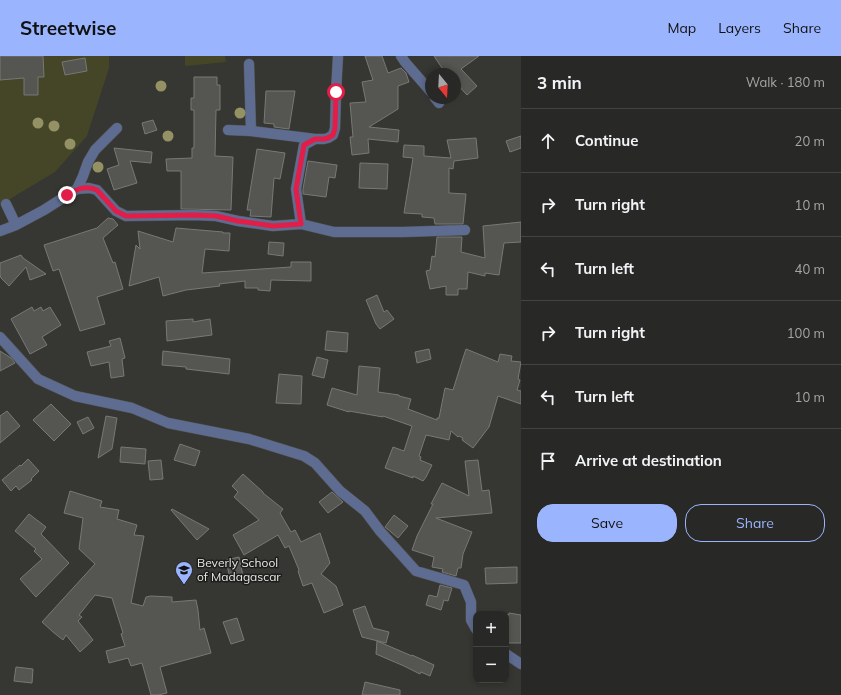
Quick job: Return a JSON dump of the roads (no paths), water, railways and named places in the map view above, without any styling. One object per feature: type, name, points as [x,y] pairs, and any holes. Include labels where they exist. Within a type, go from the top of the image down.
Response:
[{"type":"street","points":[[228,130],[251,131],[315,139],[324,139],[333,135],[335,128],[338,56]]},
{"type":"street","points":[[401,56],[425,85]]},
{"type":"street","points":[[249,64],[251,131]]},
{"type":"street","points":[[77,189],[88,162],[95,150],[117,128]]},
{"type":"street","points":[[301,224],[296,189],[304,145],[315,139]]},
{"type":"street","points":[[0,231],[16,225],[44,210],[77,189],[89,188],[97,190],[116,211],[126,216],[216,216],[273,226],[301,224],[334,232],[465,230]]},
{"type":"street","points":[[6,204],[16,225]]},
{"type":"street","points":[[0,337],[38,379],[75,396],[132,408],[168,423],[249,439],[304,456],[314,463],[340,491],[365,511],[380,531],[416,570],[464,585],[471,602],[471,620],[473,624]]},
{"type":"street","points":[[509,656],[521,664]]},
{"type":"place","name":"Beverly School of Madagascar","points":[[184,585]]}]
